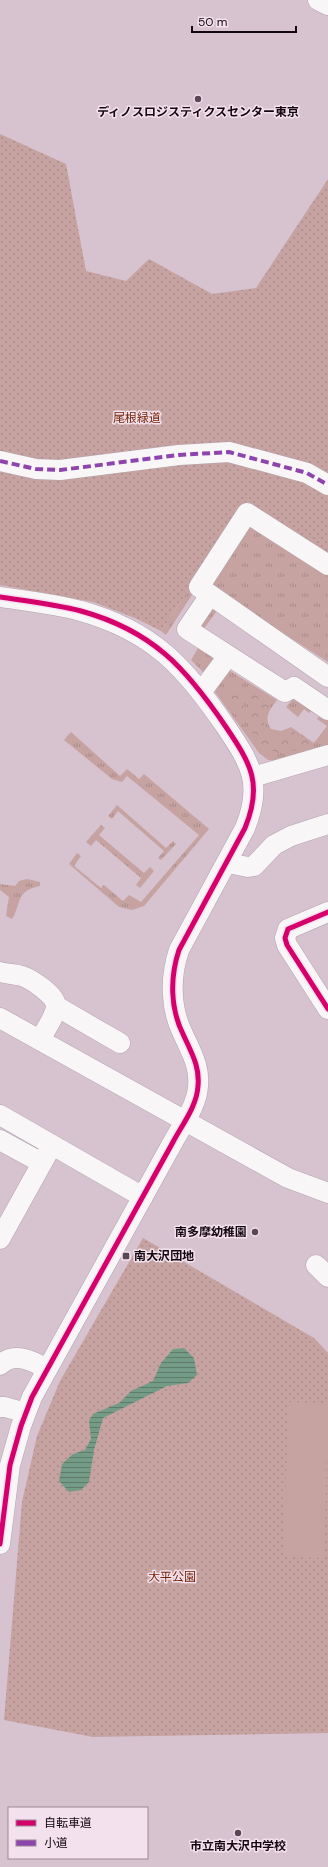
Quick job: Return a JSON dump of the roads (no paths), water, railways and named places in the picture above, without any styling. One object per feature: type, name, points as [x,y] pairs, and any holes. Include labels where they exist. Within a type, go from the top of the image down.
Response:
[{"type":"street","points":[[318,0],[328,5]]},
{"type":"street","points":[[0,461],[36,469],[60,470],[179,455],[229,452],[307,473],[328,485]]},
{"type":"street","points":[[328,565],[247,513],[199,588],[328,677]]},
{"type":"street","points":[[210,595],[187,629],[285,692],[294,687],[327,707]]},
{"type":"street","points":[[0,597],[79,610],[111,622],[144,638],[161,650],[185,672],[202,692],[244,755],[254,777],[254,800],[251,813],[228,863],[179,950],[174,969],[173,984],[175,1010],[183,1034],[192,1050],[197,1064],[199,1078],[195,1099],[185,1121],[47,1369],[26,1413],[10,1466],[0,1544]]},
{"type":"street","points":[[202,692],[228,656]]},
{"type":"street","points":[[254,777],[328,755]]},
{"type":"street","points":[[228,863],[248,867],[254,866],[274,845],[285,839],[328,824]]},
{"type":"street","points":[[328,912],[288,929],[285,938],[287,945],[328,1009]]},
{"type":"street","points":[[0,972],[22,976],[31,980],[47,992],[54,1000],[56,1006],[120,1043]]},
{"type":"street","points":[[40,1040],[56,1006]]},
{"type":"street","points":[[0,1018],[288,1178],[328,1193]]},
{"type":"street","points":[[0,1115],[143,1197]]},
{"type":"street","points":[[0,1140],[42,1163]]},
{"type":"street","points":[[3,1228],[52,1145]]},
{"type":"street","points":[[0,1365],[10,1359],[23,1358],[47,1369]]},
{"type":"street","points":[[0,1407],[26,1413]]},
{"type":"place","name":"ディノスロジスティクスセンター東京","points":[[198,99]]},
{"type":"place","name":"南多摩幼稚園","points":[[255,1232]]},
{"type":"place","name":"南大沢団地","points":[[126,1256]]},
{"type":"place","name":"市立南大沢中学校","points":[[238,1833]]},
{"type":"park label","name":"尾根緑道","points":[[137,418]]},
{"type":"park label","name":"大平公園","points":[[172,1577]]}]
